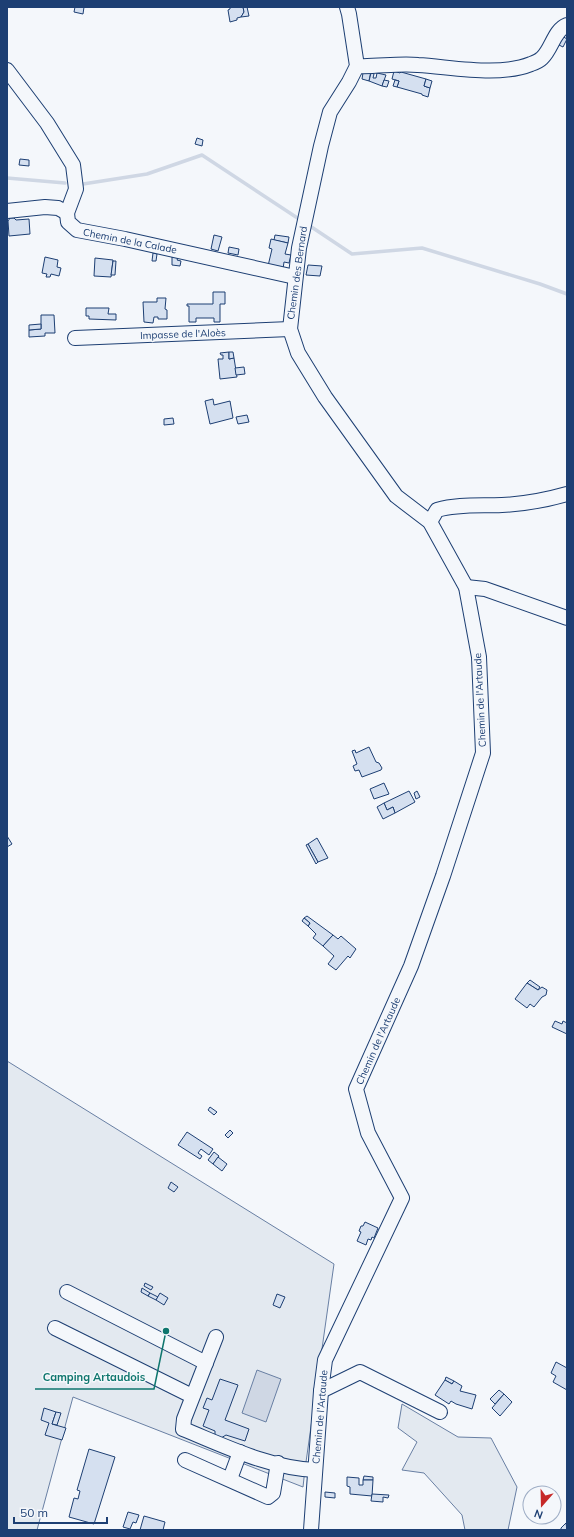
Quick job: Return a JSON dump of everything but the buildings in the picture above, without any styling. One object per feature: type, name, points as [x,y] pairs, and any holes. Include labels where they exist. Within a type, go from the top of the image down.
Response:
[{"type":"street","points":[[347,7],[357,66],[418,64],[450,69],[512,69],[529,65],[541,59],[550,48],[559,30],[567,25]]},
{"type":"street","name":"Chemin des Bernard","points":[[357,66],[330,112],[321,146],[299,248],[290,329],[298,353],[325,397],[396,496],[430,522],[466,587]]},
{"type":"street","points":[[7,70],[48,123],[73,165],[76,189],[67,213],[58,208],[45,207],[7,211]]},
{"type":"street","name":"Chemin de la Calade","points":[[67,213],[68,222],[77,230],[295,276]]},
{"type":"street","name":"Impasse de l'Aloès","points":[[75,338],[290,329]]},
{"type":"street","points":[[430,522],[437,510],[447,507],[504,505],[551,499],[567,494]]},
{"type":"street","points":[[466,587],[485,589],[567,618]]},
{"type":"street","name":"Chemin de l'Artaude","points":[[311,1530],[321,1391],[325,1360],[402,1198],[368,1134],[356,1089],[411,966],[443,876],[483,753],[479,657],[466,587]]},
{"type":"street","points":[[67,1292],[206,1362]]},
{"type":"street","points":[[55,1328],[192,1396]]},
{"type":"street","points":[[216,1337],[184,1418],[183,1429],[240,1452],[278,1464],[315,1470]]},
{"type":"street","points":[[321,1391],[360,1372],[440,1412]]},
{"type":"street","points":[[230,1479],[240,1452]]},
{"type":"street","points":[[185,1460],[268,1497],[273,1493],[278,1464]]},
{"type":"shaded area","points":[[7,1061],[334,1264],[303,1487],[73,1397],[37,1530],[7,1530]]},
{"type":"shaded area","points":[[257,1370],[281,1379],[266,1422],[242,1413]]},
{"type":"shaded area","points":[[402,1404],[458,1437],[491,1438],[517,1487],[508,1530],[465,1530],[462,1515],[424,1473],[402,1470],[417,1442],[398,1428]]},
{"type":"waterway","points":[[83,184],[147,174],[202,155],[302,221]]},
{"type":"waterway","points":[[7,178],[65,183]]},
{"type":"waterway","points":[[307,224],[352,254],[422,248],[540,284],[567,294]]},
{"type":"place","name":"Camping Artaudois","points":[[166,1331]]}]
